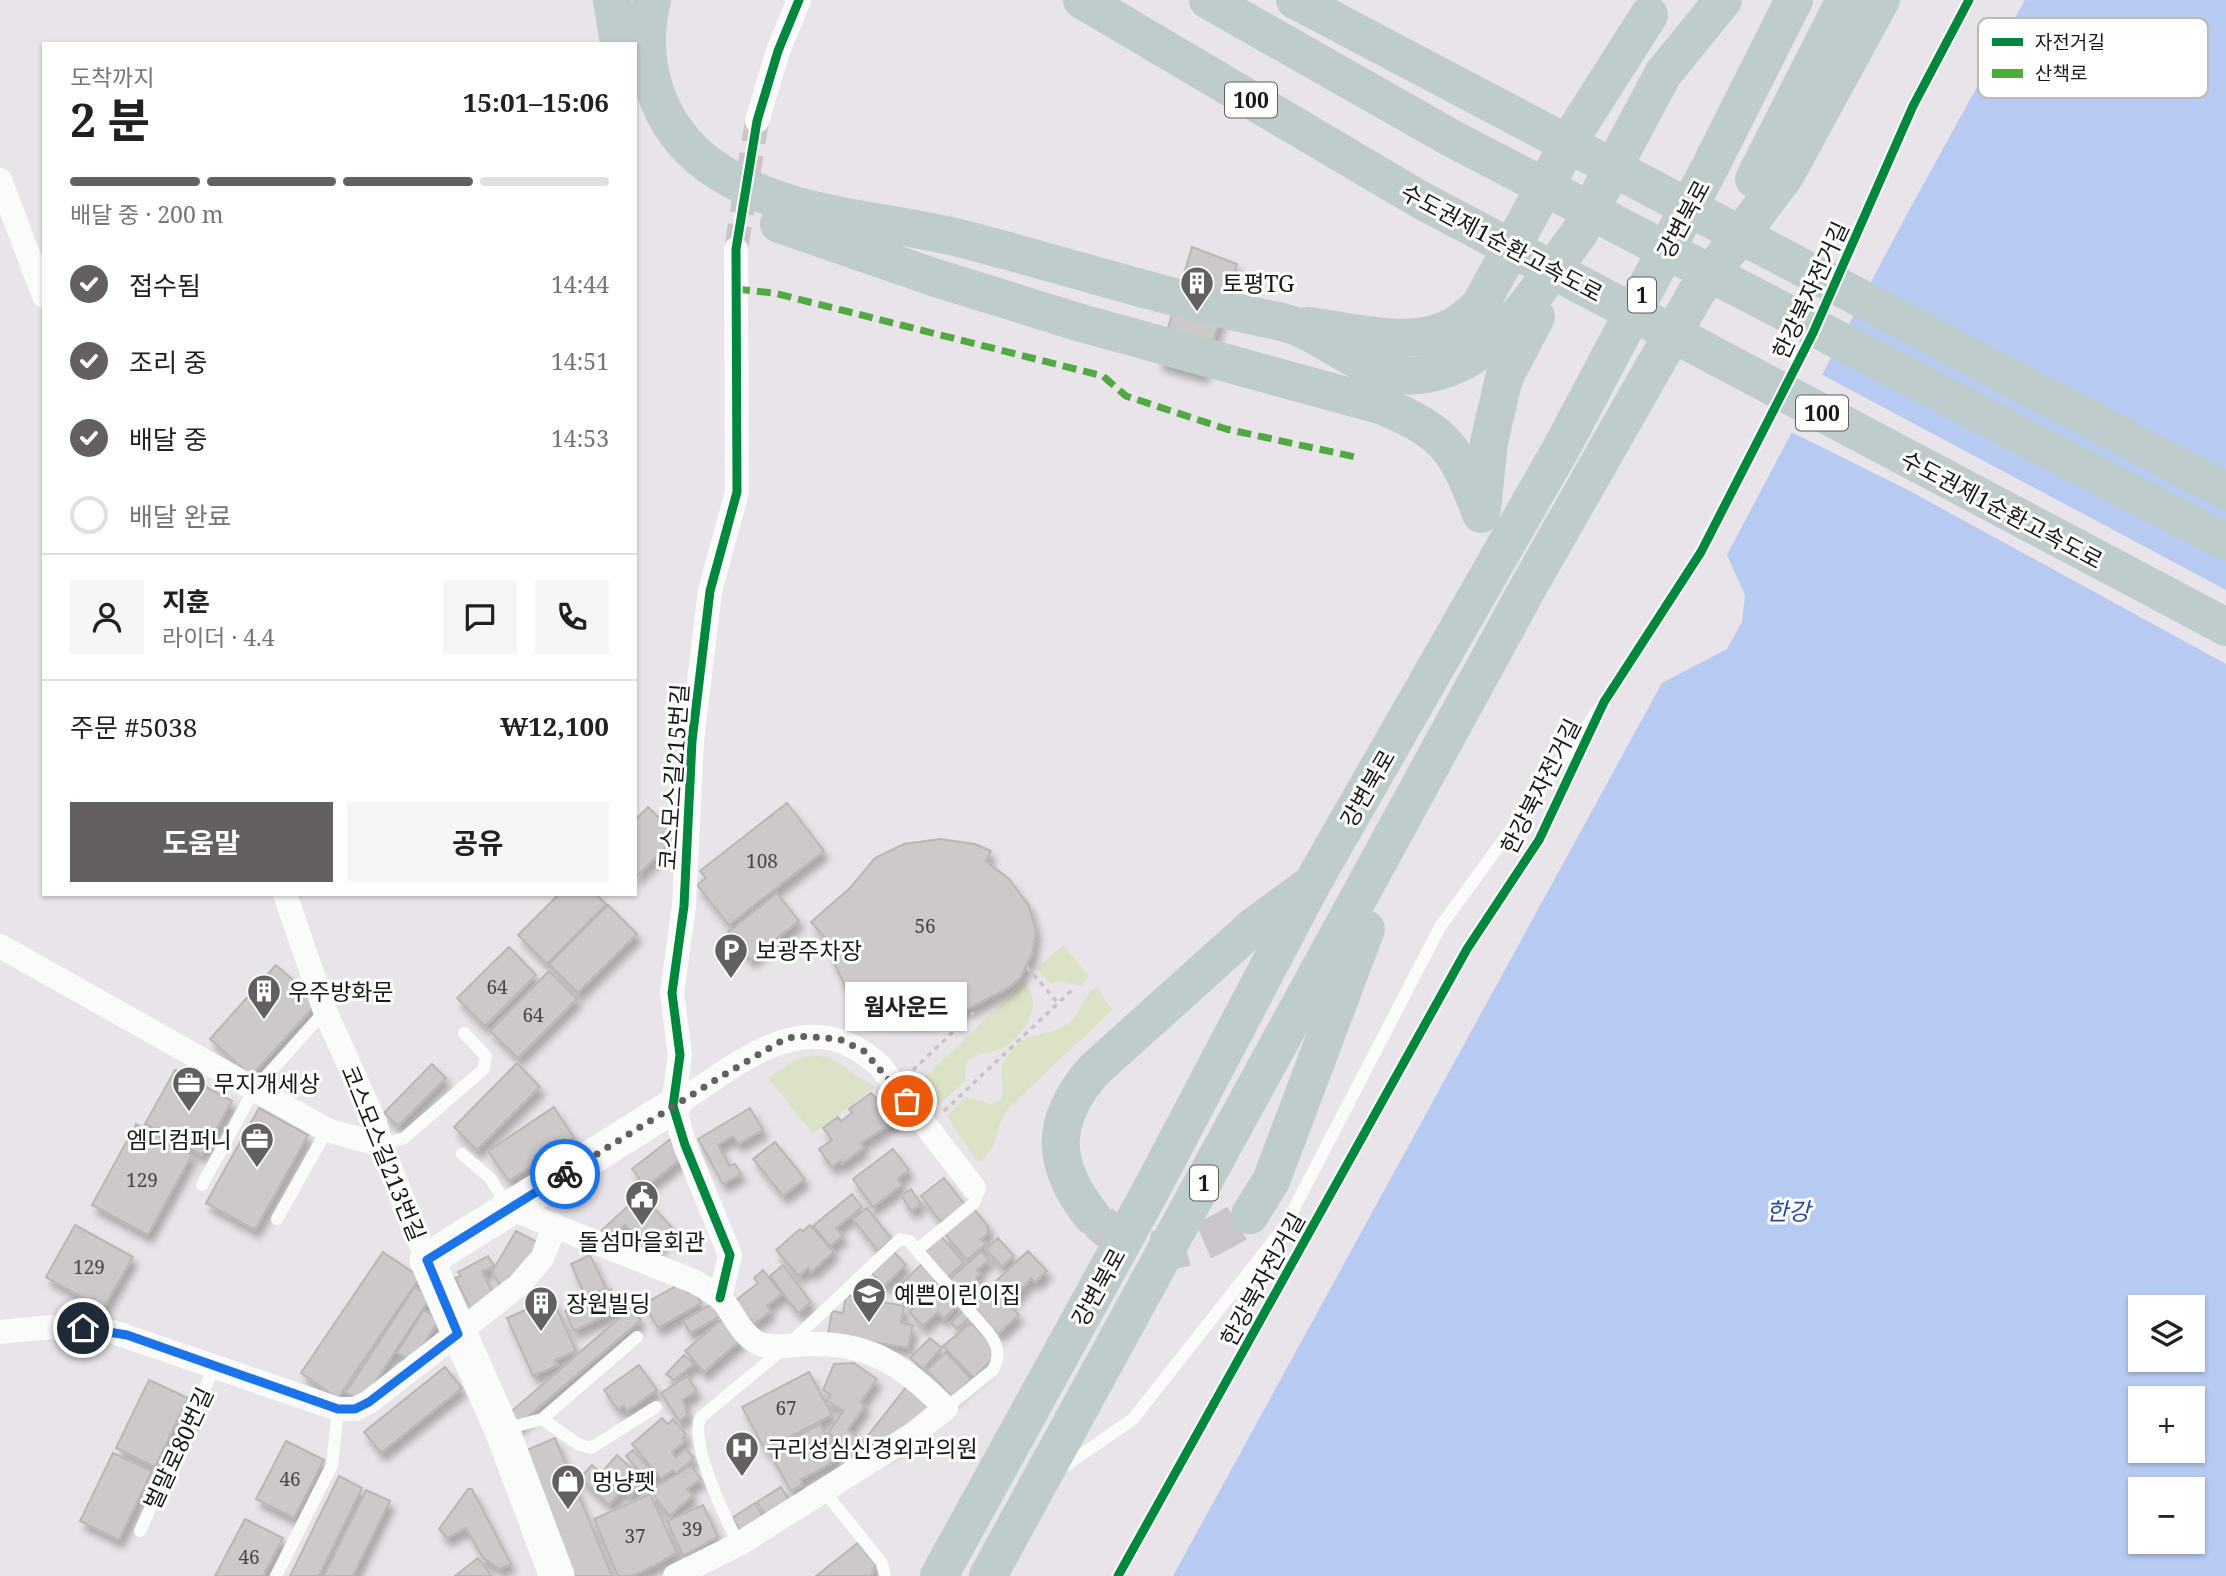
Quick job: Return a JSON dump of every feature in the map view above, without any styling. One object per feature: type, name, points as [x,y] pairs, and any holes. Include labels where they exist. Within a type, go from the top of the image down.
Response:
[{"type":"highway","points":[[612,0],[620,42]]},
{"type":"highway","points":[[652,0],[646,24],[646,62],[663,112],[699,156],[751,189],[815,213],[960,239],[1201,304],[1288,323],[1401,338],[1424,337],[1452,327],[1479,307],[1576,130],[1662,8]]},
{"type":"highway","name":"수도권제1순환고속도로","points":[[1082,0],[1419,199],[2226,627]]},
{"type":"highway","points":[[1208,0],[1451,138],[2226,542]]},
{"type":"highway","points":[[1295,0],[2226,491]]},
{"type":"highway","points":[[1484,586],[1481,514],[1489,442],[1504,378],[1663,74],[1723,0]]},
{"type":"highway","name":"강변북로","points":[[939,1576],[1150,1192],[1313,882],[1484,586],[1709,169],[1794,0]]},
{"type":"highway","name":"강변북로","points":[[1696,293],[1845,0]]},
{"type":"highway","points":[[1696,293],[1784,176],[1881,0]]},
{"type":"highway","points":[[1662,8],[1673,32],[1663,74]]},
{"type":"highway","points":[[637,106],[644,126],[677,169],[721,199],[805,235],[1081,323],[1383,406],[1422,422],[1449,445],[1467,475],[1481,514]]},
{"type":"highway","points":[[1288,323],[1373,369],[1401,378],[1450,369],[1500,337],[1580,232]]},
{"type":"highway","name":"1","points":[[988,1576],[1531,584],[1696,293]]},
{"type":"highway","points":[[1250,1215],[1271,1181],[1419,789]]},
{"type":"highway","points":[[1092,1216],[1076,1196],[1065,1175],[1060,1146],[1064,1114],[1075,1092],[1094,1070],[1254,926],[1313,882]]},
{"type":"street","points":[[757,121],[778,51],[799,0]]},
{"type":"street","points":[[0,180],[42,291]]},
{"type":"street","name":"코스모스길215번길","points":[[720,1298],[729,1264],[729,1249],[685,1144],[673,1106],[680,1055],[672,993],[684,906],[692,741],[709,590],[737,492],[736,249]]},
{"type":"street","name":"코스모스길213번길","points":[[286,896],[326,1011],[375,1123],[381,1145],[458,1334],[502,1430],[557,1576]]},
{"type":"street","points":[[0,946],[327,1130],[381,1145]]},
{"type":"street","points":[[427,1260],[673,1106],[785,1039],[798,1036],[839,1039],[864,1051],[896,1086],[974,1188]]},
{"type":"street","points":[[509,1208],[678,1274],[720,1298],[751,1339],[759,1344],[816,1344],[878,1355],[909,1372],[946,1408],[912,1435],[739,1544],[674,1576]]},
{"type":"street","points":[[338,1409],[355,1409],[369,1402],[458,1334],[536,1268],[555,1225]]},
{"type":"street","name":"벌말로80번길","points":[[0,1332],[51,1327],[113,1332],[338,1409]]},
{"type":"lane","points":[[1038,1484],[1133,1419],[1285,1226],[1440,927],[1604,702]]},
{"type":"lane","points":[[202,1185],[254,1090],[326,1011]]},
{"type":"lane","points":[[381,1145],[404,1138],[484,1069],[486,1056],[464,1033]]},
{"type":"lane","name":"코스모스길213번길","points":[[277,1219],[327,1130]]},
{"type":"lane","points":[[462,1154],[489,1178],[509,1208]]},
{"type":"lane","points":[[917,1250],[974,1203],[977,1195],[974,1188]]},
{"type":"lane","points":[[739,1544],[719,1506],[697,1426],[706,1410],[789,1344],[896,1241],[909,1241],[989,1333],[997,1348],[997,1363],[993,1370],[946,1408]]},
{"type":"lane","points":[[502,1430],[542,1419],[637,1337]]},
{"type":"lane","name":"벌말로80번길","points":[[140,1531],[215,1366]]},
{"type":"lane","points":[[542,1419],[571,1440],[591,1448],[656,1407]]},
{"type":"lane","points":[[276,1576],[332,1465],[338,1409]]},
{"type":"lane","points":[[823,1490],[882,1563],[885,1576]]},
{"type":"path","points":[[1027,967],[1058,1003]]},
{"type":"path","points":[[927,1127],[1072,989]]},
{"type":"path","points":[[896,1086],[974,1012]]},
{"type":"green space","points":[[1063,945],[1089,976],[1082,986],[1063,981],[1051,983],[1039,972],[1039,966]]},
{"type":"green space","points":[[1024,982],[1033,999],[1033,1008],[1026,1025],[1006,1046],[966,1062],[965,1081],[938,1105],[919,1083]]},
{"type":"green space","points":[[1097,987],[1112,1010],[1009,1108],[994,1144],[978,1163],[947,1116],[966,1097],[991,1104],[1001,1099],[1002,1067],[1011,1050],[1027,1038],[1054,1031],[1071,1021],[1087,995]]},
{"type":"green space","points":[[813,1055],[830,1058],[875,1087],[813,1134],[768,1078],[795,1060]]},
{"type":"water","name":"한강","points":[[2025,0],[2226,0],[2226,1576],[1173,1576],[1662,683],[1727,649],[1742,622],[1745,595],[1727,555],[1978,85],[1978,98],[2208,98],[2208,18],[2015,18]]},
{"type":"pier","points":[[1819,373],[2226,590],[2226,664],[1908,490],[1789,431]]},
{"type":"building","name":"토평TG","points":[[1192,247],[1237,264],[1203,375],[1158,362]]},
{"type":"building","points":[[787,803],[824,851],[729,925],[697,885],[706,878],[700,871]]},
{"type":"building","points":[[648,807],[677,836],[637,876],[637,818]]},
{"type":"building","points":[[940,839],[975,844],[991,851],[986,861],[1009,879],[1029,906],[1036,931],[1032,955],[1020,978],[1010,987],[968,1009],[919,1020],[869,1017],[855,1007],[829,952],[832,950],[830,943],[811,922],[850,888],[875,858],[904,844]]},
{"type":"building","points":[[777,893],[799,921],[750,960],[728,932]]},
{"type":"building","points":[[557,896],[598,896],[606,904],[547,964],[518,935]]},
{"type":"building","points":[[608,905],[637,934],[578,993],[549,964]]},
{"type":"building","points":[[509,947],[536,975],[485,1026],[457,998]]},
{"type":"building","name":"우주방화문","points":[[276,965],[318,1002],[251,1076],[210,1039]]},
{"type":"building","points":[[549,971],[577,999],[518,1058],[490,1031]]},
{"type":"building","points":[[517,1063],[540,1087],[477,1150],[454,1127]]},
{"type":"building","points":[[432,1064],[446,1078],[398,1126],[384,1113]]},
{"type":"building","name":"무지개세상","points":[[175,1070],[232,1101],[202,1155],[145,1124]]},
{"type":"building","points":[[871,1093],[897,1120],[861,1143],[864,1148],[842,1164],[840,1161],[832,1167],[819,1149],[832,1140],[823,1128],[838,1117],[841,1121],[852,1113],[849,1109]]},
{"type":"building","points":[[554,1107],[574,1138],[509,1181],[488,1151]]},
{"type":"building","name":"엠디컴퍼니","points":[[259,1108],[308,1135],[255,1230],[206,1203]]},
{"type":"building","points":[[750,1108],[763,1130],[738,1144],[733,1136],[718,1145],[730,1166],[735,1164],[741,1174],[723,1184],[698,1139]]},
{"type":"building","points":[[136,1124],[192,1155],[148,1235],[92,1205]]},
{"type":"building","points":[[672,1138],[686,1155],[646,1187],[632,1169]]},
{"type":"building","points":[[775,1142],[805,1179],[783,1196],[753,1159]]},
{"type":"building","points":[[893,1149],[909,1170],[898,1179],[902,1185],[873,1207],[853,1179]]},
{"type":"building","points":[[944,1178],[965,1205],[941,1222],[921,1196]]},
{"type":"building","points":[[911,1189],[921,1204],[911,1211],[901,1195]]},
{"type":"building","points":[[641,1194],[675,1231],[651,1253],[625,1225],[609,1240],[601,1231]]},
{"type":"building","points":[[852,1194],[862,1207],[836,1228],[843,1236],[830,1246],[813,1226]]},
{"type":"building","points":[[867,1208],[892,1239],[878,1251],[853,1219]]},
{"type":"building","points":[[973,1208],[988,1226],[988,1234],[981,1239],[986,1244],[967,1260],[944,1233]]},
{"type":"building","points":[[75,1225],[133,1257],[103,1309],[46,1277]]},
{"type":"building","points":[[810,1225],[834,1252],[811,1272],[808,1268],[799,1276],[776,1250],[800,1229],[803,1231]]},
{"type":"building","points":[[516,1231],[537,1242],[523,1267],[512,1279],[509,1277],[502,1288],[492,1272]]},
{"type":"building","points":[[941,1236],[964,1263],[947,1278],[923,1251]]},
{"type":"building","points":[[998,1238],[1014,1256],[1002,1267],[986,1249]]},
{"type":"building","points":[[893,1251],[906,1265],[884,1286],[871,1272]]},
{"type":"building","points":[[981,1251],[989,1260],[977,1270],[980,1273],[976,1278],[987,1291],[971,1305],[949,1280]]},
{"type":"building","points":[[1028,1251],[1047,1271],[1035,1282],[1031,1278],[1013,1300],[995,1282]]},
{"type":"building","points":[[383,1252],[420,1277],[338,1398],[301,1373]]},
{"type":"building","points":[[590,1255],[606,1288],[586,1298],[571,1264]]},
{"type":"building","points":[[488,1256],[494,1266],[482,1272],[494,1295],[472,1311],[455,1278],[461,1276],[458,1272]]},
{"type":"building","points":[[923,1263],[937,1278],[909,1304],[895,1290]]},
{"type":"building","points":[[783,1265],[811,1302],[798,1313],[770,1276]]},
{"type":"building","points":[[763,1270],[782,1294],[767,1306],[771,1311],[754,1324],[735,1301],[758,1283],[754,1278]]},
{"type":"building","points":[[939,1283],[959,1304],[944,1319],[938,1312],[923,1326],[909,1312]]},
{"type":"building","points":[[678,1285],[689,1293],[694,1290],[701,1303],[658,1328],[644,1304]]},
{"type":"building","points":[[415,1287],[431,1297],[362,1402],[346,1392]]},
{"type":"building","points":[[994,1288],[1019,1315],[998,1334],[974,1307]]},
{"type":"building","points":[[611,1289],[620,1309],[574,1331],[565,1311]]},
{"type":"building","points":[[846,1295],[904,1306],[901,1323],[913,1325],[908,1348],[828,1334],[832,1311],[843,1313]]},
{"type":"building","name":"장원빌딩","points":[[552,1298],[576,1351],[555,1360],[558,1365],[533,1376],[507,1318]]},
{"type":"building","points":[[712,1304],[719,1317],[690,1333],[683,1321]]},
{"type":"building","points":[[631,1308],[641,1320],[516,1427],[506,1416]]},
{"type":"building","points":[[424,1310],[439,1320],[412,1362],[397,1352]]},
{"type":"building","points":[[963,1310],[970,1317],[957,1329],[951,1323]]},
{"type":"building","points":[[722,1319],[741,1340],[704,1372],[685,1351]]},
{"type":"building","points":[[971,1323],[990,1342],[992,1359],[974,1378],[943,1346]]},
{"type":"building","points":[[930,1338],[942,1348],[923,1369],[910,1358]]},
{"type":"building","points":[[946,1352],[971,1379],[952,1397],[927,1370]]},
{"type":"building","points":[[684,1355],[694,1364],[674,1380],[666,1374]]},
{"type":"building","points":[[854,1363],[877,1379],[861,1402],[865,1406],[848,1430],[863,1440],[854,1452],[828,1433],[843,1411],[827,1401],[831,1395],[823,1390],[834,1364]]},
{"type":"building","points":[[639,1365],[657,1390],[627,1411],[624,1406],[618,1410],[604,1390]]},
{"type":"building","points":[[445,1367],[462,1388],[381,1453],[364,1432]]},
{"type":"building","points":[[809,1372],[832,1415],[765,1450],[742,1407]]},
{"type":"building","points":[[687,1376],[697,1391],[683,1400],[688,1415],[679,1421],[661,1393]]},
{"type":"building","points":[[149,1380],[188,1398],[155,1467],[116,1448]]},
{"type":"building","points":[[907,1386],[933,1405],[883,1453],[866,1438]]},
{"type":"building","points":[[662,1418],[668,1424],[673,1419],[686,1434],[683,1438],[686,1441],[672,1452],[676,1457],[686,1449],[694,1458],[676,1474],[673,1470],[661,1479],[632,1444]]},
{"type":"building","points":[[820,1424],[839,1459],[800,1480],[802,1485],[791,1491],[769,1452]]},
{"type":"building","points":[[555,1438],[612,1576],[574,1576],[522,1452]]},
{"type":"building","points":[[286,1441],[324,1460],[294,1518],[256,1499]]},
{"type":"building","points":[[633,1450],[656,1476],[649,1482],[626,1456]]},
{"type":"building","points":[[113,1453],[152,1471],[119,1540],[80,1521]]},
{"type":"building","points":[[617,1455],[644,1480],[630,1496],[603,1471]]},
{"type":"building","points":[[592,1465],[622,1491],[609,1505],[580,1478]]},
{"type":"building","points":[[691,1466],[701,1479],[687,1489],[693,1496],[669,1516],[650,1490]]},
{"type":"building","points":[[339,1476],[362,1488],[319,1576],[290,1576]]},
{"type":"building","points":[[781,1487],[792,1505],[768,1519],[757,1502]]},
{"type":"building","points":[[468,1489],[472,1489],[511,1564],[500,1569],[483,1558],[466,1528],[447,1538],[439,1529]]},
{"type":"building","points":[[366,1490],[390,1501],[353,1576],[324,1576]]},
{"type":"building","points":[[650,1494],[677,1553],[631,1576],[618,1576],[594,1519]]},
{"type":"building","points":[[755,1503],[766,1522],[744,1536],[732,1518]]},
{"type":"building","points":[[703,1505],[718,1537],[683,1556],[667,1521]]},
{"type":"building","points":[[245,1519],[283,1538],[263,1576],[215,1576]]},
{"type":"building","points":[[858,1543],[876,1565],[871,1576],[816,1576]]},
{"type":"building","points":[[478,1558],[492,1576],[455,1576]]},
{"type":"tunnel","points":[[736,249],[757,121]]},
{"type":"tunnel","points":[[1099,1222],[1137,1247],[1174,1250],[1211,1237],[1250,1215]]},
{"type":"marked path","points":[[736,289],[774,293],[1103,376],[1126,396],[1226,429],[1360,458]]},
{"type":"cycle path","points":[[720,1298],[730,1255],[685,1145],[673,1106],[680,1055],[672,993],[684,906],[692,741],[710,591],[737,492],[736,249],[757,121],[778,51],[799,0]]},
{"type":"cycle path","name":"한강북자전거길","points":[[1118,1576],[1467,949],[1539,840],[1604,702],[1701,552],[1813,333],[1913,106],[1969,0]]},
{"type":"way so far","points":[[565,1174],[722,1076],[785,1039],[798,1036],[839,1039],[864,1051],[880,1066],[907,1101]]},
{"type":"place","name":"토평TG","points":[[1197,313]]},
{"type":"place","name":"보광주차장","points":[[731,980]]},
{"type":"place","name":"우주방화문","points":[[264,1021]]},
{"type":"place","name":"웜사운드","points":[[907,1101]]},
{"type":"place","name":"무지개세상","points":[[189,1113]]},
{"type":"place","name":"엠디컴퍼니","points":[[257,1169]]},
{"type":"place","name":"돌섬마을회관","points":[[642,1227]]},
{"type":"place","name":"예쁜이린이집","points":[[869,1324]]},
{"type":"place","name":"장원빌딩","points":[[541,1333]]},
{"type":"place","name":"구리성심신경외과의원","points":[[742,1478]]},
{"type":"place","name":"멍냥펫","points":[[568,1511]]},
{"type":"route","points":[[83,1328],[127,1335],[338,1409],[355,1409],[369,1402],[458,1334],[427,1260],[565,1174]]}]
